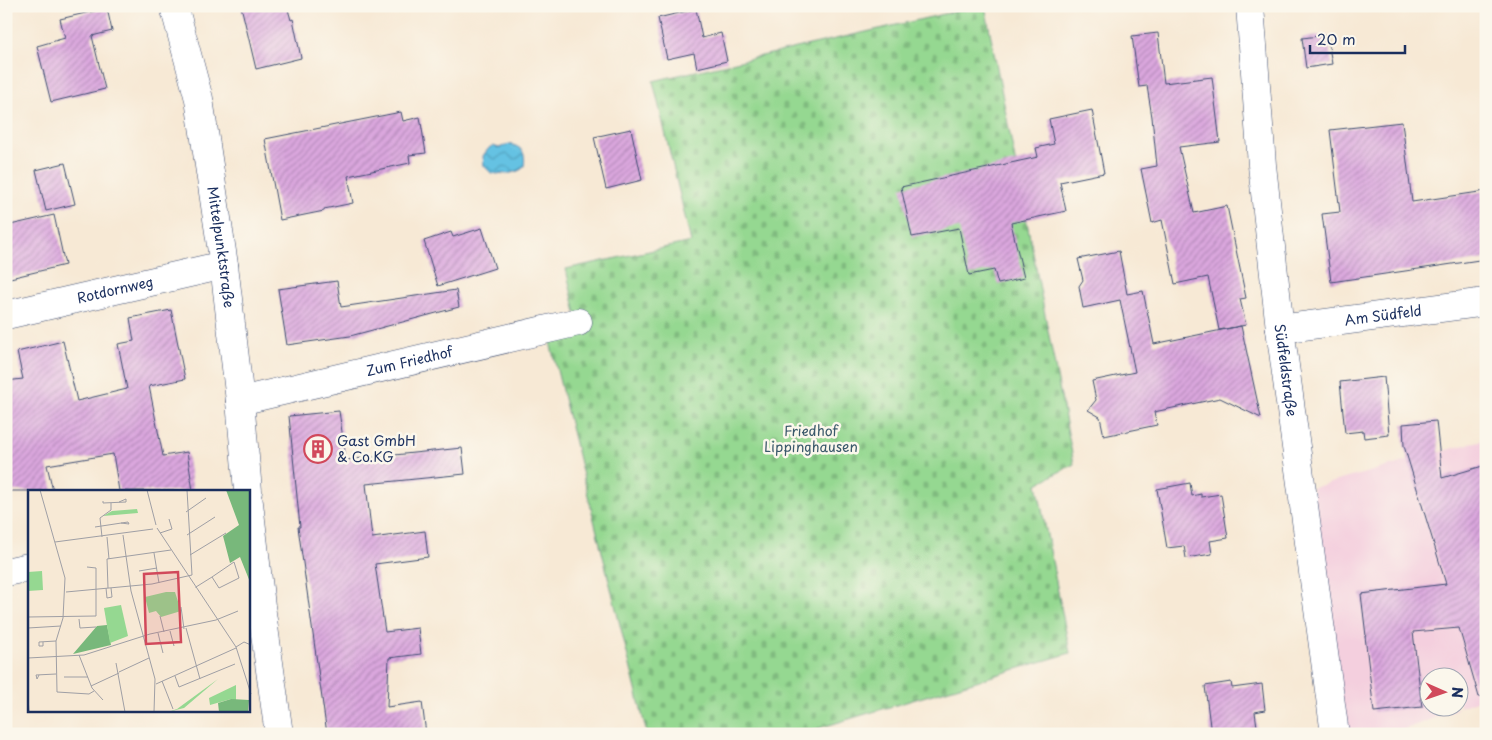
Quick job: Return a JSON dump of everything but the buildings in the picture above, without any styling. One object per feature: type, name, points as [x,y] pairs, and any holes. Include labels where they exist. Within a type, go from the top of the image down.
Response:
[{"type":"street","name":"Mittelpunktstraße","points":[[174,6],[199,99],[224,265],[240,401],[247,490]]},
{"type":"street","name":"Südfeldstraße","points":[[1250,6],[1262,165],[1280,330],[1336,734]]},
{"type":"street","name":"Rotdornweg","points":[[6,315],[224,265]]},
{"type":"street","name":"Am Südfeld","points":[[1280,330],[1486,302]]},
{"type":"street","name":"Zum Friedhof","points":[[240,401],[578,322]]},
{"type":"street","name":"Mittelpunktstraße","points":[[250,516],[279,734]]},
{"type":"street","points":[[6,572],[28,567]]},
{"type":"shaded area","points":[[1486,439],[1486,697],[1470,703],[1470,668],[1420,668],[1420,718],[1434,718],[1393,734],[1345,734],[1312,488]]},
{"type":"green space","name":"Friedhof Lippinghausen","points":[[985,6],[1074,464],[1037,484],[1070,653],[799,734],[647,734],[550,342],[581,335],[566,269],[691,242],[653,81]]},
{"type":"water","points":[[509,144],[518,147],[524,154],[524,167],[509,173],[491,173],[484,166],[483,156],[490,147],[499,148]]},
{"type":"place","name":"Gast GmbH & Co.KG","points":[[318,449]]}]
